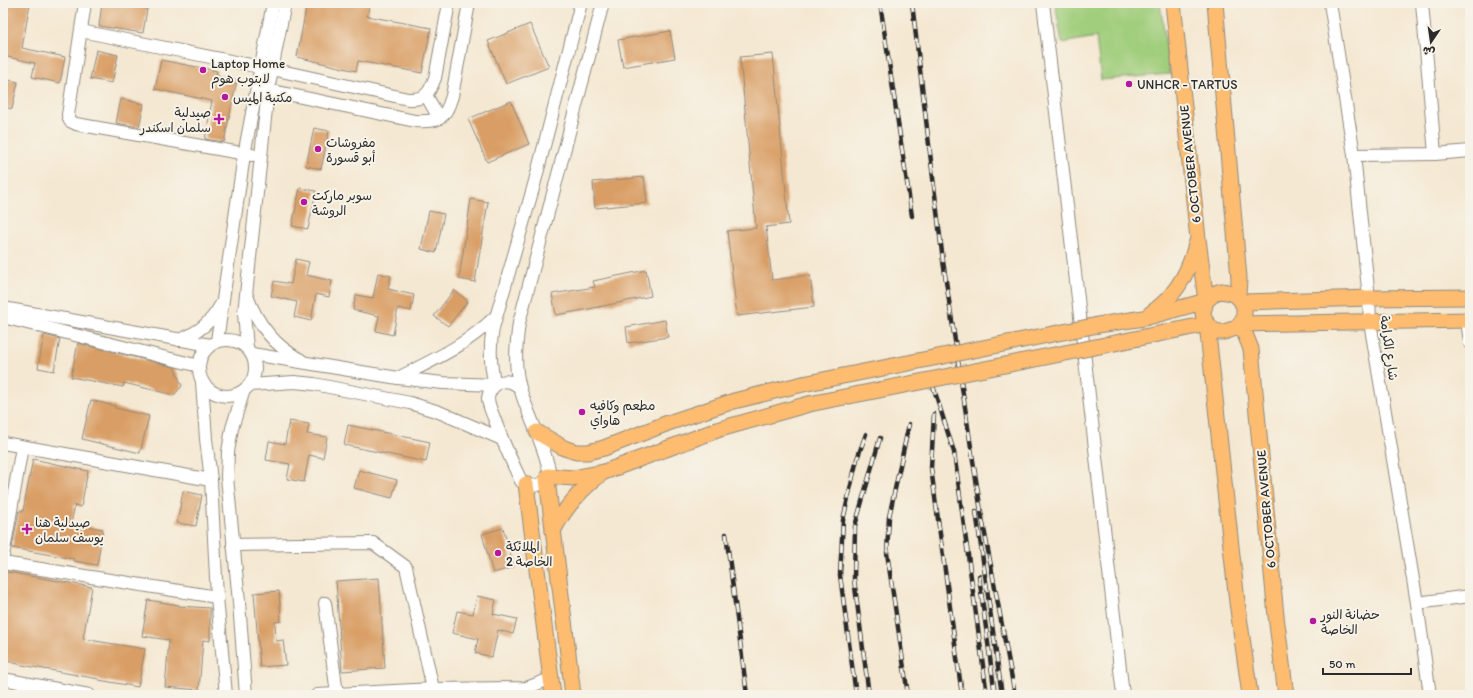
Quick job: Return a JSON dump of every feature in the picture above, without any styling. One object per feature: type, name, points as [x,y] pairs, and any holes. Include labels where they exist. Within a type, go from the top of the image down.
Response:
[{"type":"main road","name":"6 OCTOBER AVENUE","points":[[1173,3],[1206,301]]},
{"type":"main road","points":[[573,695],[548,477],[573,478],[604,472],[720,428],[809,404],[1207,324],[1218,332],[1224,332],[1236,328],[1241,324],[1245,313],[1240,299],[1215,3]]},
{"type":"main road","points":[[1144,318],[1163,304],[1179,286],[1190,265],[1198,239]]},
{"type":"main road","points":[[537,432],[564,448],[576,452],[588,452],[604,448],[668,423],[734,401],[803,384],[1098,325],[1144,318],[1206,301],[1215,293],[1221,291],[1233,293],[1240,299],[1470,297]]},
{"type":"main road","points":[[1206,301],[1203,313],[1207,324],[1238,602],[1250,695]]},
{"type":"main road","points":[[1241,324],[1469,320]]},
{"type":"main road","name":"6 OCTOBER AVENUE","points":[[1241,324],[1251,350],[1276,616],[1286,695]]},
{"type":"main road","points":[[553,531],[573,499],[604,472]]},
{"type":"main road","points":[[526,484],[552,695]]},
{"type":"street","points":[[85,3],[68,115],[70,121],[76,124],[244,155],[261,156]]},
{"type":"street","points":[[246,695],[227,477],[228,452],[232,428],[247,388],[254,378],[256,370],[255,362],[250,351],[244,313],[268,90],[266,68],[273,3]]},
{"type":"street","points":[[226,695],[216,596],[211,480],[206,439],[202,382],[199,374],[199,366],[202,355],[213,343],[223,299],[244,155],[266,68],[285,3]]},
{"type":"street","points":[[81,31],[266,68],[408,99],[418,99],[426,95],[435,78],[449,3]]},
{"type":"street","points":[[268,90],[415,122],[430,122],[440,118],[448,110],[452,96],[469,3]]},
{"type":"street","points":[[495,385],[491,371],[490,342],[534,185],[581,3]]},
{"type":"street","points":[[520,388],[515,383],[508,381],[501,382],[495,385],[490,391],[488,397],[489,404],[502,439],[519,476],[526,484],[533,486],[541,484],[548,477],[548,464],[520,388],[516,356],[519,323],[603,3]]},
{"type":"street","points":[[1043,3],[1123,695]]},
{"type":"street","name":"شارع الكرامة","points":[[1330,3],[1354,155],[1369,298],[1370,322],[1430,695]]},
{"type":"street","points":[[1422,3],[1435,154]]},
{"type":"street","points":[[426,95],[440,118]]},
{"type":"street","points":[[1354,155],[1435,154],[1470,151]]},
{"type":"street","points":[[246,293],[257,318],[273,340],[284,349],[307,363]]},
{"type":"street","points":[[179,340],[196,333],[206,325],[215,315],[223,299]]},
{"type":"street","points":[[3,308],[179,340],[213,343],[233,340],[240,343],[250,351],[307,363],[398,378],[443,383],[495,385]]},
{"type":"street","points":[[398,378],[458,348],[498,314]]},
{"type":"street","points":[[3,317],[199,366]]},
{"type":"street","points":[[1469,320],[1470,343]]},
{"type":"street","points":[[202,382],[207,388],[221,396],[233,395],[247,388],[294,382],[314,384],[410,403],[440,412],[502,439]]},
{"type":"street","points":[[3,443],[211,480]]},
{"type":"street","points":[[3,556],[22,447]]},
{"type":"street","points":[[234,545],[373,543],[406,566],[436,692]]},
{"type":"street","points":[[3,563],[216,596]]},
{"type":"street","points":[[1416,603],[1470,596]]},
{"type":"street","points":[[325,603],[337,694]]},
{"type":"street","points":[[317,695],[526,688],[550,679]]},
{"type":"street","points":[[3,680],[85,695]]},
{"type":"green space","points":[[1055,3],[1160,3],[1170,74],[1101,80],[1096,37],[1062,43]]},
{"type":"building","points":[[3,3],[30,3],[22,48],[65,57],[60,83],[32,77],[35,63],[3,56]]},
{"type":"building","points":[[102,3],[148,3],[143,33],[99,26]]},
{"type":"building","points":[[307,3],[370,3],[367,16],[431,28],[422,73],[358,61],[356,71],[297,57]]},
{"type":"building","points":[[530,24],[549,67],[506,84],[488,41]]},
{"type":"building","points":[[670,31],[675,58],[623,67],[618,40]]},
{"type":"building","points":[[96,50],[118,55],[112,83],[90,79]]},
{"type":"building","points":[[773,54],[789,224],[766,227],[772,280],[810,275],[814,307],[737,316],[727,231],[756,228],[740,57]]},
{"type":"building","points":[[161,60],[217,71],[216,76],[237,80],[224,142],[205,139],[212,101],[155,89]]},
{"type":"building","points":[[3,79],[18,82],[12,109],[3,107]]},
{"type":"building","points":[[121,99],[144,104],[139,127],[116,123]]},
{"type":"building","points":[[511,101],[529,144],[487,162],[468,119]]},
{"type":"building","points":[[314,128],[329,131],[321,169],[306,166]]},
{"type":"building","points":[[644,177],[647,203],[595,208],[593,182]]},
{"type":"building","points":[[300,188],[316,191],[308,229],[292,226]]},
{"type":"building","points":[[471,199],[488,202],[475,282],[459,279]]},
{"type":"building","points":[[429,211],[444,214],[436,253],[421,249]]},
{"type":"building","points":[[296,259],[309,262],[306,275],[332,281],[329,297],[316,294],[311,321],[294,317],[297,302],[271,296],[274,281],[291,284]]},
{"type":"building","points":[[646,270],[651,296],[556,315],[552,294],[595,287],[593,281]]},
{"type":"building","points":[[378,273],[391,276],[388,289],[414,295],[411,311],[398,308],[393,335],[376,331],[379,316],[353,310],[356,295],[373,298]]},
{"type":"building","points":[[454,290],[468,301],[448,326],[434,316]]},
{"type":"building","points":[[665,320],[668,337],[628,343],[626,327]]},
{"type":"building","points":[[44,335],[60,339],[54,371],[38,368]]},
{"type":"building","points":[[78,343],[174,367],[182,386],[174,395],[124,383],[123,387],[71,377]]},
{"type":"building","points":[[91,400],[115,406],[115,408],[149,416],[140,453],[82,439]]},
{"type":"building","points":[[289,421],[309,424],[307,434],[327,437],[323,458],[309,455],[304,482],[287,479],[290,464],[266,460],[269,441],[285,444]]},
{"type":"building","points":[[348,425],[430,442],[426,462],[344,445]]},
{"type":"building","points":[[33,459],[88,471],[81,507],[75,505],[71,523],[103,529],[97,565],[74,561],[74,559],[12,548],[19,511],[23,511]]},
{"type":"building","points":[[359,470],[397,480],[392,498],[354,488]]},
{"type":"building","points":[[183,491],[202,495],[196,526],[177,523]]},
{"type":"building","points":[[503,528],[514,567],[493,573],[482,534]]},
{"type":"building","points":[[7,572],[92,587],[83,639],[145,649],[138,687],[3,660],[3,594]]},
{"type":"building","points":[[379,578],[385,668],[342,671],[336,581]]},
{"type":"building","points":[[279,591],[281,621],[275,622],[276,641],[283,640],[286,665],[260,667],[254,593]]},
{"type":"building","points":[[477,596],[496,600],[493,614],[517,619],[513,634],[498,630],[492,657],[475,653],[478,639],[452,633],[457,611],[473,614]]},
{"type":"building","points":[[148,600],[179,606],[210,608],[210,641],[203,640],[199,690],[165,687],[169,640],[142,636]]},
{"type":"railway","points":[[880,3],[912,216]]},
{"type":"railway","points":[[912,3],[943,261],[982,518],[1015,695]]},
{"type":"railway","points":[[933,386],[954,452],[987,695]]},
{"type":"railway","points":[[934,414],[931,468],[962,695]]},
{"type":"railway","points":[[908,695],[887,553],[889,517],[909,424]]},
{"type":"railway","points":[[856,695],[840,575],[843,520],[857,459],[866,434]]},
{"type":"railway","points":[[869,695],[854,579],[855,526],[880,438]]},
{"type":"railway","points":[[976,511],[1002,695]]},
{"type":"railway","points":[[726,534],[747,695]]},
{"type":"railway","points":[[979,576],[995,695]]},
{"type":"place","name":"Laptop Home لابتوب هوم","points":[[203,70]]},
{"type":"place","name":"UNHCR - TARTUS","points":[[1129,84]]},
{"type":"place","name":"مكتبة الميس","points":[[225,97]]},
{"type":"place","name":"صيدلية سلمان اسكندر","points":[[219,119]]},
{"type":"place","name":"مفروشات أبو قسورة","points":[[318,149]]},
{"type":"place","name":"سوبر ماركت الروشة","points":[[304,202]]},
{"type":"place","name":"مطعم وكافيه هاواي","points":[[582,412]]},
{"type":"place","name":"صيدلية هنا يوسف سلمان","points":[[27,529]]},
{"type":"place","name":"الملائكة الخاصة 2","points":[[498,553]]},
{"type":"place","name":"حضانة النور الخاصة","points":[[1313,621]]}]
